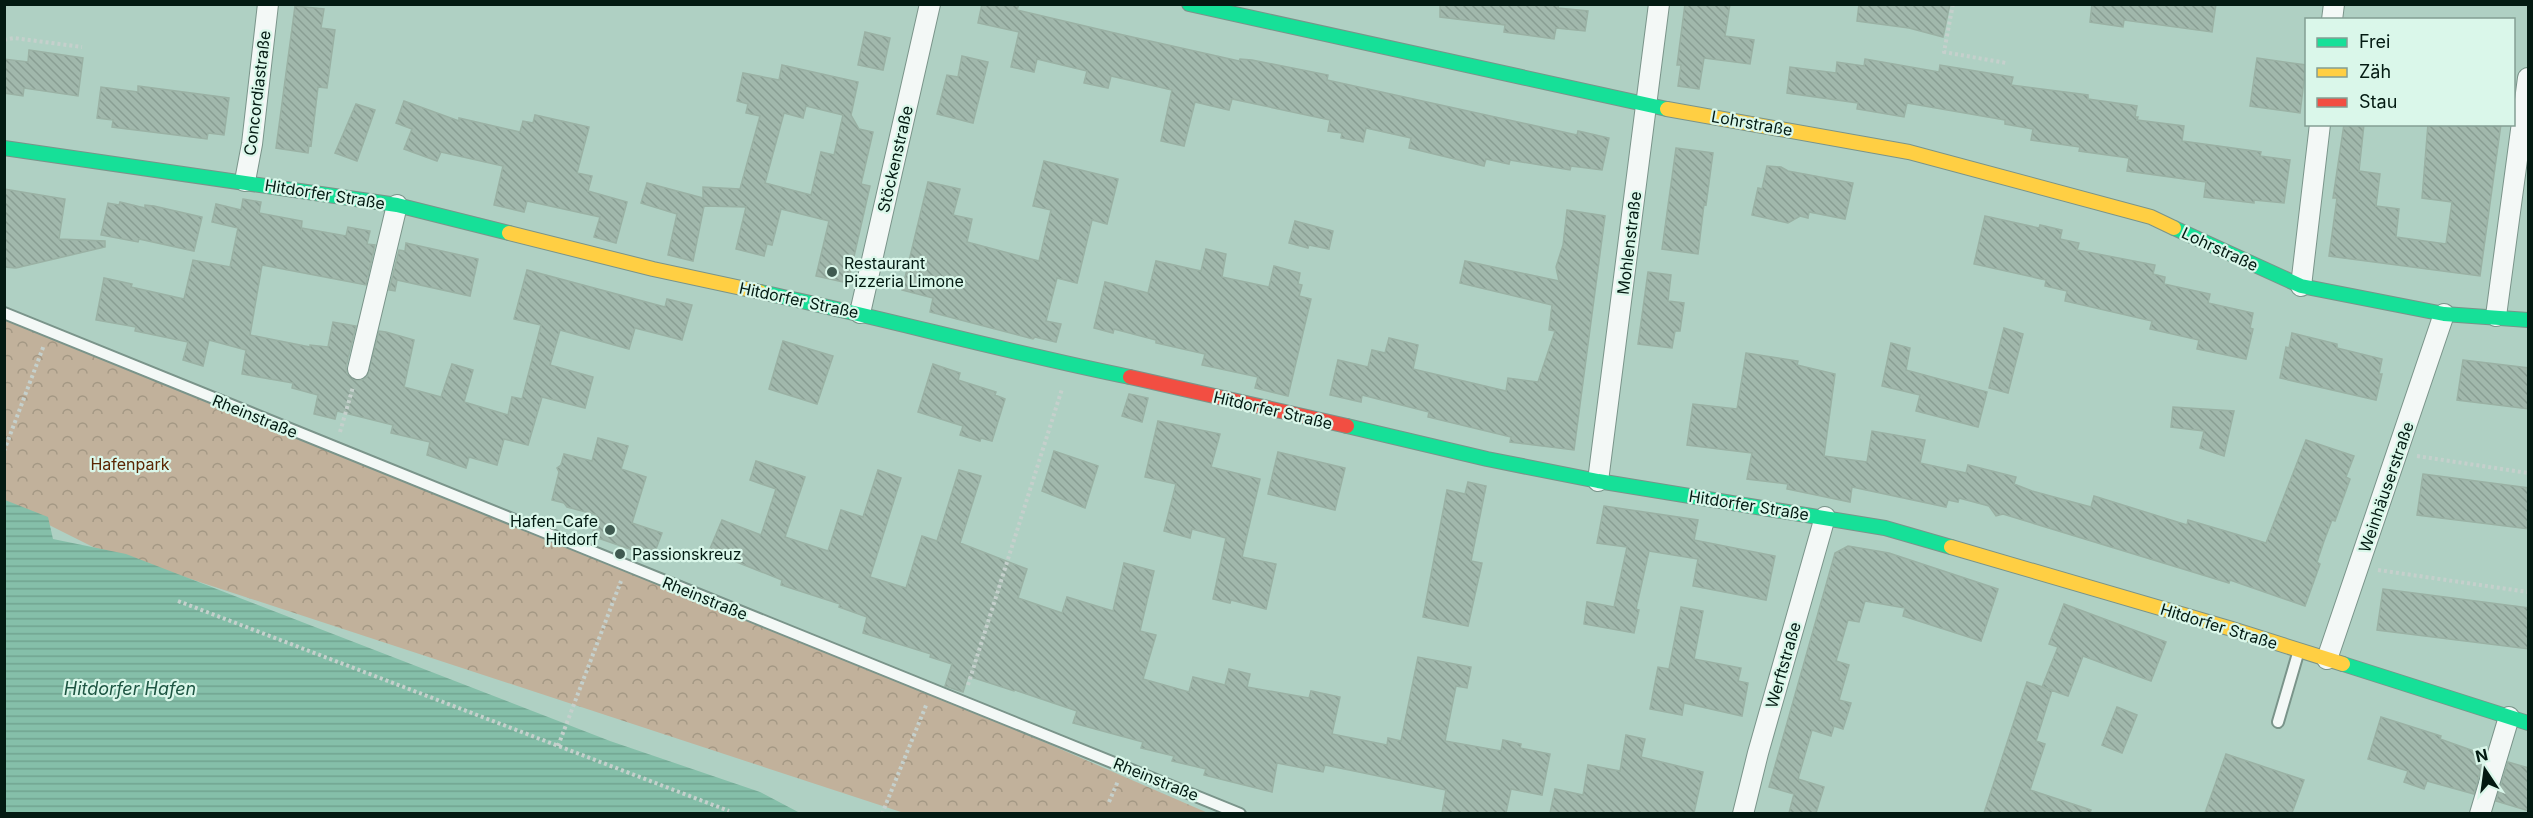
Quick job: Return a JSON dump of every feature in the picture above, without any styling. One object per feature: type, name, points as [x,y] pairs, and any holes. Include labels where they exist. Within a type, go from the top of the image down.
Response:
[{"type":"street","name":"Concordiastraße","points":[[245,182],[252,144],[268,4]]},
{"type":"street","name":"Stöckenstraße","points":[[860,313],[930,4]]},
{"type":"street","name":"Lohrstraße","points":[[1189,4],[1647,105],[1909,152],[2151,217],[2301,286],[2444,314],[2529,320]]},
{"type":"street","name":"Mohlenstraße","points":[[1598,481],[1659,4]]},
{"type":"street","points":[[2496,316],[2529,78]]},
{"type":"street","points":[[2301,286],[2320,126]]},
{"type":"street","name":"Hitdorfer Straße","points":[[4,148],[397,205],[653,269],[860,313],[1069,365],[1168,385],[1497,462],[1885,528],[2119,595],[2327,658],[2529,723]]},
{"type":"street","points":[[358,369],[397,205]]},
{"type":"street","name":"Weinhäuserstraße","points":[[2327,658],[2444,314]]},
{"type":"street","name":"Werftstraße","points":[[1743,813],[1825,517]]},
{"type":"street","points":[[2480,813],[2509,717]]},
{"type":"lane","name":"Rheinstraße","points":[[4,313],[1240,813]]},
{"type":"lane","points":[[2277,723],[2299,650]]},
{"type":"path","points":[[1953,4],[1944,52],[2006,63]]},
{"type":"path","points":[[4,40],[14,38],[82,47]]},
{"type":"path","points":[[4,451],[44,344]]},
{"type":"path","points":[[970,680],[1069,365]]},
{"type":"path","points":[[336,448],[358,369]]},
{"type":"path","points":[[2398,453],[2529,473]]},
{"type":"path","points":[[2359,567],[2529,592]]},
{"type":"path","points":[[558,746],[616,594]]},
{"type":"path","points":[[178,601],[729,811]]},
{"type":"path","points":[[882,813],[918,727]]},
{"type":"green space","name":"Hafenpark","points":[[4,314],[968,709],[1208,813],[904,813],[93,547],[5,503]]},
{"type":"water","name":"Hitdorfer Hafen","points":[[5,500],[48,517],[53,539],[126,554],[610,741],[760,792],[800,813],[5,813]]},
{"type":"building","points":[[982,4],[1019,4],[1017,10],[1119,34],[1239,61],[1240,59],[1252,60],[1328,75],[1327,80],[1577,135],[1578,131],[1609,138],[1602,170],[1571,166],[1570,170],[1510,160],[1509,164],[1486,159],[1484,166],[1409,148],[1411,138],[1366,128],[1363,142],[1341,138],[1342,133],[1328,131],[1330,120],[1232,99],[1229,110],[1195,102],[1184,146],[1161,141],[1172,90],[1111,76],[1108,88],[1084,83],[1087,71],[1037,59],[1034,72],[1011,67],[1019,32],[978,23]]},
{"type":"building","points":[[1440,4],[1559,4],[1558,8],[1588,11],[1585,31],[1556,28],[1554,39],[1504,32],[1505,25],[1440,17]]},
{"type":"building","points":[[1685,4],[1730,4],[1725,36],[1754,40],[1750,64],[1704,58],[1699,89],[1678,86],[1681,65],[1677,65]]},
{"type":"building","points":[[1859,4],[1950,4],[1943,37],[1909,28],[1857,21]]},
{"type":"building","points":[[2092,4],[2216,4],[2212,32],[2124,20],[2123,27],[2090,22]]},
{"type":"building","points":[[295,6],[324,9],[321,28],[335,30],[327,88],[318,87],[311,146],[309,145],[308,153],[276,148]]},
{"type":"building","points":[[865,32],[890,38],[883,70],[858,65]]},
{"type":"building","points":[[29,50],[83,58],[78,96],[24,88],[23,96],[4,93],[4,59],[28,62]]},
{"type":"building","points":[[962,56],[988,62],[973,123],[937,114],[947,75],[958,77]]},
{"type":"building","points":[[2257,58],[2305,65],[2300,113],[2250,106]]},
{"type":"building","points":[[1865,59],[1939,72],[1940,65],[2013,77],[2011,85],[2088,95],[2088,99],[2137,106],[2135,117],[2138,117],[2137,120],[2184,126],[2182,141],[2261,152],[2260,156],[2290,160],[2284,203],[2254,200],[2254,203],[2204,197],[2206,182],[2127,171],[2129,158],[2079,151],[2080,147],[2031,140],[2033,129],[2005,124],[2005,120],[1907,103],[1904,117],[1857,109],[1858,103],[1787,93],[1790,67],[1836,73],[1837,62],[1864,66]]},
{"type":"building","points":[[782,65],[858,82],[851,115],[859,129],[873,132],[861,184],[870,186],[848,283],[816,276],[829,221],[781,209],[772,245],[767,244],[764,256],[736,249],[746,207],[704,206],[693,261],[668,255],[677,214],[641,203],[647,183],[703,198],[703,187],[740,189],[760,116],[746,113],[748,104],[737,101],[743,73],[779,80]],"holes":[[[806,106],[843,115],[834,155],[821,152],[811,195],[765,183],[784,113],[803,118]]]},
{"type":"building","points":[[138,86],[229,98],[224,135],[208,133],[207,139],[112,127],[113,120],[97,118],[101,87],[138,92]]},
{"type":"building","points":[[404,101],[459,121],[459,118],[520,132],[523,121],[533,123],[535,115],[589,127],[577,173],[592,176],[588,191],[627,202],[616,243],[594,237],[600,217],[527,201],[524,212],[494,205],[503,166],[441,152],[437,161],[404,149],[412,129],[396,123]]},
{"type":"building","points":[[356,104],[375,110],[357,161],[335,153]]},
{"type":"building","points":[[2344,126],[2364,126],[2359,171],[2380,174],[2376,206],[2399,209],[2396,237],[2446,244],[2452,202],[2422,198],[2428,126],[2501,126],[2480,276],[2329,256],[2337,198],[2333,198]]},
{"type":"building","points":[[1676,148],[1713,153],[1698,254],[1662,249]]},
{"type":"building","points":[[1044,161],[1118,179],[1107,224],[1092,220],[1077,283],[1057,278],[1046,321],[1061,324],[1056,342],[1035,337],[1033,339],[930,312],[933,298],[902,290],[928,182],[960,189],[953,215],[972,219],[967,242],[1039,261],[1051,210],[1033,206]]},
{"type":"building","points":[[1767,166],[1853,183],[1845,219],[1809,212],[1808,218],[1800,216],[1788,223],[1752,215],[1758,188],[1762,189]]},
{"type":"building","points":[[4,189],[65,199],[59,239],[105,241],[105,247],[16,268],[4,267]]},
{"type":"building","points":[[243,199],[261,202],[259,213],[302,221],[301,231],[302,228],[346,236],[348,227],[370,231],[367,244],[375,245],[366,285],[262,265],[250,335],[310,347],[310,345],[328,347],[333,322],[356,326],[346,367],[347,373],[355,380],[367,377],[379,331],[386,332],[414,340],[404,387],[441,397],[452,364],[473,370],[464,402],[508,415],[512,397],[522,399],[541,325],[514,319],[527,270],[665,307],[667,299],[692,305],[682,340],[635,328],[629,349],[560,330],[550,365],[593,377],[585,408],[542,397],[528,445],[504,439],[497,465],[469,457],[466,468],[427,455],[430,442],[391,433],[393,425],[337,411],[335,419],[314,414],[318,395],[292,388],[293,383],[242,374],[246,350],[209,340],[203,366],[183,360],[188,342],[135,331],[136,327],[96,320],[104,278],[132,284],[131,287],[184,299],[193,260],[230,267],[238,228],[212,222],[216,204],[241,210]]},
{"type":"building","points":[[120,202],[145,208],[145,205],[154,206],[202,217],[194,251],[139,239],[138,242],[101,235],[108,203],[119,205]]},
{"type":"building","points":[[1567,210],[1605,216],[1574,450],[1510,442],[1511,437],[1428,417],[1429,412],[1362,395],[1361,402],[1330,395],[1338,360],[1368,367],[1372,350],[1385,353],[1389,338],[1418,345],[1413,369],[1506,391],[1508,378],[1538,382],[1555,331],[1549,330],[1552,305],[1460,283],[1465,261],[1559,281],[1556,267],[1563,245]]},
{"type":"building","points":[[1985,216],[2039,228],[2040,225],[2062,230],[2060,239],[2079,243],[2077,250],[2155,265],[2153,274],[2165,277],[2164,284],[2210,294],[2208,303],[2253,313],[2250,328],[2253,329],[2246,359],[2197,349],[2199,340],[2150,329],[2152,321],[2065,301],[2067,291],[2045,286],[2046,280],[1974,264]]},
{"type":"building","points":[[1295,221],[1333,231],[1329,249],[1309,245],[1308,248],[1289,243]]},
{"type":"building","points":[[406,243],[478,259],[470,296],[397,280],[395,291],[389,290],[399,250],[405,251]]},
{"type":"building","points":[[1206,249],[1226,254],[1222,277],[1269,287],[1274,266],[1300,273],[1298,284],[1302,285],[1299,296],[1311,299],[1288,396],[1255,388],[1258,377],[1202,365],[1205,354],[1156,343],[1156,340],[1114,329],[1113,333],[1094,328],[1105,282],[1148,293],[1156,261],[1201,271]]},
{"type":"building","points":[[1648,272],[1671,275],[1668,301],[1684,303],[1680,331],[1675,331],[1672,348],[1638,344]]},
{"type":"building","points":[[2004,328],[2023,334],[2008,393],[1989,388]]},
{"type":"building","points":[[2292,333],[2337,344],[2337,348],[2382,359],[2379,374],[2382,374],[2376,400],[2280,378],[2286,347],[2289,348]]},
{"type":"building","points":[[783,341],[833,356],[817,404],[769,389]]},
{"type":"building","points":[[1891,343],[1910,348],[1906,370],[1987,392],[1978,427],[1916,411],[1920,395],[1882,386]]},
{"type":"building","points":[[1746,353],[1798,361],[1797,365],[1835,374],[1824,456],[1867,462],[1872,431],[1925,440],[1920,463],[1966,473],[1968,465],[2016,477],[2014,484],[2091,507],[2094,496],[2187,525],[2188,520],[2266,543],[2306,440],[2354,456],[2346,477],[2350,479],[2335,521],[2332,520],[2324,541],[2317,562],[2320,564],[2305,606],[2230,580],[2229,583],[2003,514],[1996,516],[1989,506],[1959,498],[1958,502],[1948,500],[1946,507],[1852,487],[1850,502],[1787,489],[1788,484],[1747,479],[1752,453],[1687,445],[1693,404],[1737,409]]},
{"type":"building","points":[[2463,360],[2529,368],[2529,409],[2457,400]]},
{"type":"building","points":[[933,364],[960,373],[958,380],[996,392],[995,395],[1005,399],[992,441],[981,438],[980,441],[960,435],[963,426],[918,412]]},
{"type":"building","points":[[1129,394],[1148,398],[1142,422],[1122,416]]},
{"type":"building","points":[[2173,407],[2234,411],[2224,456],[2200,448],[2204,431],[2171,427]]},
{"type":"building","points":[[1158,421],[1220,434],[1211,467],[1260,479],[1242,557],[1276,564],[1266,609],[1231,600],[1230,603],[1213,599],[1226,538],[1192,529],[1190,538],[1164,531],[1176,484],[1145,477]]},
{"type":"building","points":[[598,438],[628,446],[621,469],[646,477],[632,523],[662,533],[653,557],[592,536],[597,515],[567,507],[564,503],[552,500],[559,472],[557,468],[561,465],[564,454],[592,461]]},
{"type":"building","points":[[1054,451],[1098,466],[1085,508],[1042,491]]},
{"type":"building","points":[[1278,452],[1345,468],[1335,510],[1268,494]]},
{"type":"building","points":[[756,461],[805,477],[785,537],[828,551],[841,510],[863,517],[878,470],[901,478],[870,577],[906,588],[922,536],[937,541],[959,470],[981,476],[960,543],[1027,569],[1018,598],[1062,613],[1067,597],[1113,611],[1124,563],[1154,571],[1140,631],[1156,635],[1143,679],[1189,692],[1193,677],[1225,685],[1229,669],[1250,674],[1247,687],[1309,698],[1311,691],[1340,697],[1332,734],[1387,745],[1388,738],[1401,741],[1418,657],[1471,667],[1467,688],[1456,686],[1445,741],[1501,751],[1503,740],[1521,744],[1520,748],[1550,754],[1542,795],[1511,789],[1506,813],[1442,813],[1446,790],[1325,765],[1323,772],[1277,763],[1272,792],[1204,775],[1206,769],[1172,761],[1174,756],[1141,748],[1143,742],[1073,723],[1077,711],[1015,690],[968,676],[963,692],[945,686],[952,664],[930,657],[931,654],[863,633],[867,617],[839,607],[840,604],[781,585],[782,580],[709,551],[722,520],[761,535],[776,489],[750,480]]},
{"type":"building","points":[[2423,474],[2529,488],[2529,529],[2417,515]]},
{"type":"building","points":[[1468,482],[1486,486],[1471,561],[1482,563],[1468,626],[1423,617],[1447,490],[1465,494]]},
{"type":"building","points":[[1604,506],[1698,520],[1694,540],[1775,556],[1766,600],[1693,586],[1698,559],[1649,551],[1636,609],[1639,610],[1634,633],[1584,624],[1587,602],[1614,607],[1627,547],[1597,543]]},
{"type":"building","points":[[1848,546],[1889,553],[1998,589],[1981,641],[1903,616],[1905,608],[1865,601],[1859,622],[1848,620],[1836,661],[1849,665],[1839,700],[1851,703],[1843,729],[1834,726],[1831,736],[1812,730],[1798,779],[1824,787],[1816,813],[1789,813],[1794,794],[1769,787],[1835,553]]},
{"type":"building","points":[[2383,589],[2529,608],[2529,649],[2377,630]]},
{"type":"building","points":[[2064,604],[2166,642],[2151,681],[2083,656],[2068,696],[2042,687],[2058,647],[2049,644]]},
{"type":"building","points":[[1681,607],[1703,611],[1694,659],[1741,668],[1738,681],[1748,683],[1742,716],[1684,703],[1682,715],[1650,709],[1658,667],[1669,669]]},
{"type":"building","points":[[2027,682],[2052,690],[2036,741],[2045,744],[2030,790],[2091,810],[2090,813],[1984,813]]},
{"type":"building","points":[[2117,707],[2137,715],[2122,753],[2102,745]]},
{"type":"building","points":[[2381,717],[2441,736],[2440,739],[2485,755],[2474,794],[2427,781],[2424,789],[2404,782],[2408,771],[2368,759]]},
{"type":"building","points":[[1626,735],[1645,739],[1641,757],[1703,772],[1694,813],[1550,813],[1555,789],[1583,795],[1588,765],[1620,771]]},
{"type":"building","points":[[2226,754],[2304,780],[2292,813],[2205,813]]},
{"type":"building","points":[[2508,762],[2529,768],[2529,811],[2496,801]]},
{"type":"traffic: fast","points":[[1189,4],[1667,109]]},
{"type":"traffic: fast","points":[[4,148],[397,205],[509,233]]},
{"type":"traffic: fast","points":[[2174,228],[2301,286],[2444,314],[2528,320]]},
{"type":"traffic: fast","points":[[760,292],[1130,377]]},
{"type":"traffic: fast","points":[[1347,426],[1487,459],[1598,481],[1885,528],[1951,547]]},
{"type":"traffic: fast","points":[[2343,664],[2528,723]]},
{"type":"traffic: slow","points":[[1667,109],[1909,152],[2151,217],[2174,228]]},
{"type":"traffic: slow","points":[[509,233],[653,269],[760,292]]},
{"type":"traffic: slow","points":[[1951,547],[2343,664]]},
{"type":"traffic: jam","points":[[1130,377],[1347,426]]},
{"type":"place","name":"Restaurant Pizzeria Limone","points":[[832,272]]},
{"type":"place","name":"Hafen-Cafe Hitdorf","points":[[610,530]]},
{"type":"place","name":"Passionskreuz","points":[[620,554]]}]
